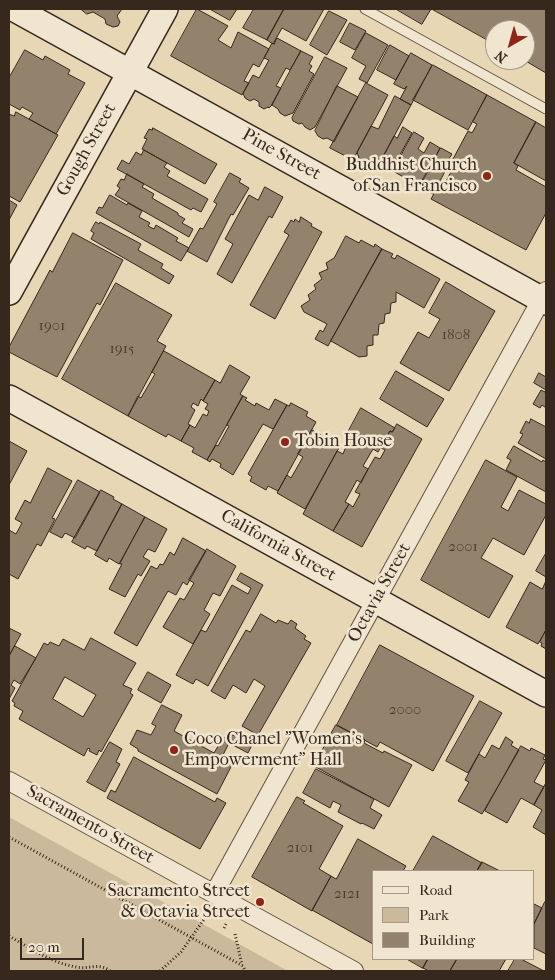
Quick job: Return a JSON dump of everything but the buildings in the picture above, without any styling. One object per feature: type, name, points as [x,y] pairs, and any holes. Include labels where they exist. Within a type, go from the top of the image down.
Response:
[{"type":"street","name":"Pine Street","points":[[15,9],[545,298]]},
{"type":"street","name":"Gough Street","points":[[9,292],[164,9]]},
{"type":"street","name":"Octavia Street","points":[[214,894],[545,298]]},
{"type":"street","name":"California Street","points":[[9,398],[546,694]]},
{"type":"street","name":"Sacramento Street","points":[[9,781],[354,971]]},
{"type":"lane","points":[[365,9],[546,109]]},
{"type":"path","points":[[9,837],[242,966]]},
{"type":"path","points":[[160,971],[181,952],[206,918]]},
{"type":"path","points":[[234,934],[245,971]]},
{"type":"path","points":[[9,936],[56,961],[78,968],[100,966],[110,971]]},
{"type":"green space","points":[[9,817],[288,971],[9,971]]},
{"type":"place","name":"Buddhist Church of San Francisco","points":[[487,176]]},
{"type":"place","name":"Tobin House","points":[[285,442]]},
{"type":"place","name":"Coco Chanel \"Women's Empowerment\" Hall","points":[[174,750]]},
{"type":"place","name":"Sacramento Street & Octavia Street","points":[[260,902]]}]
